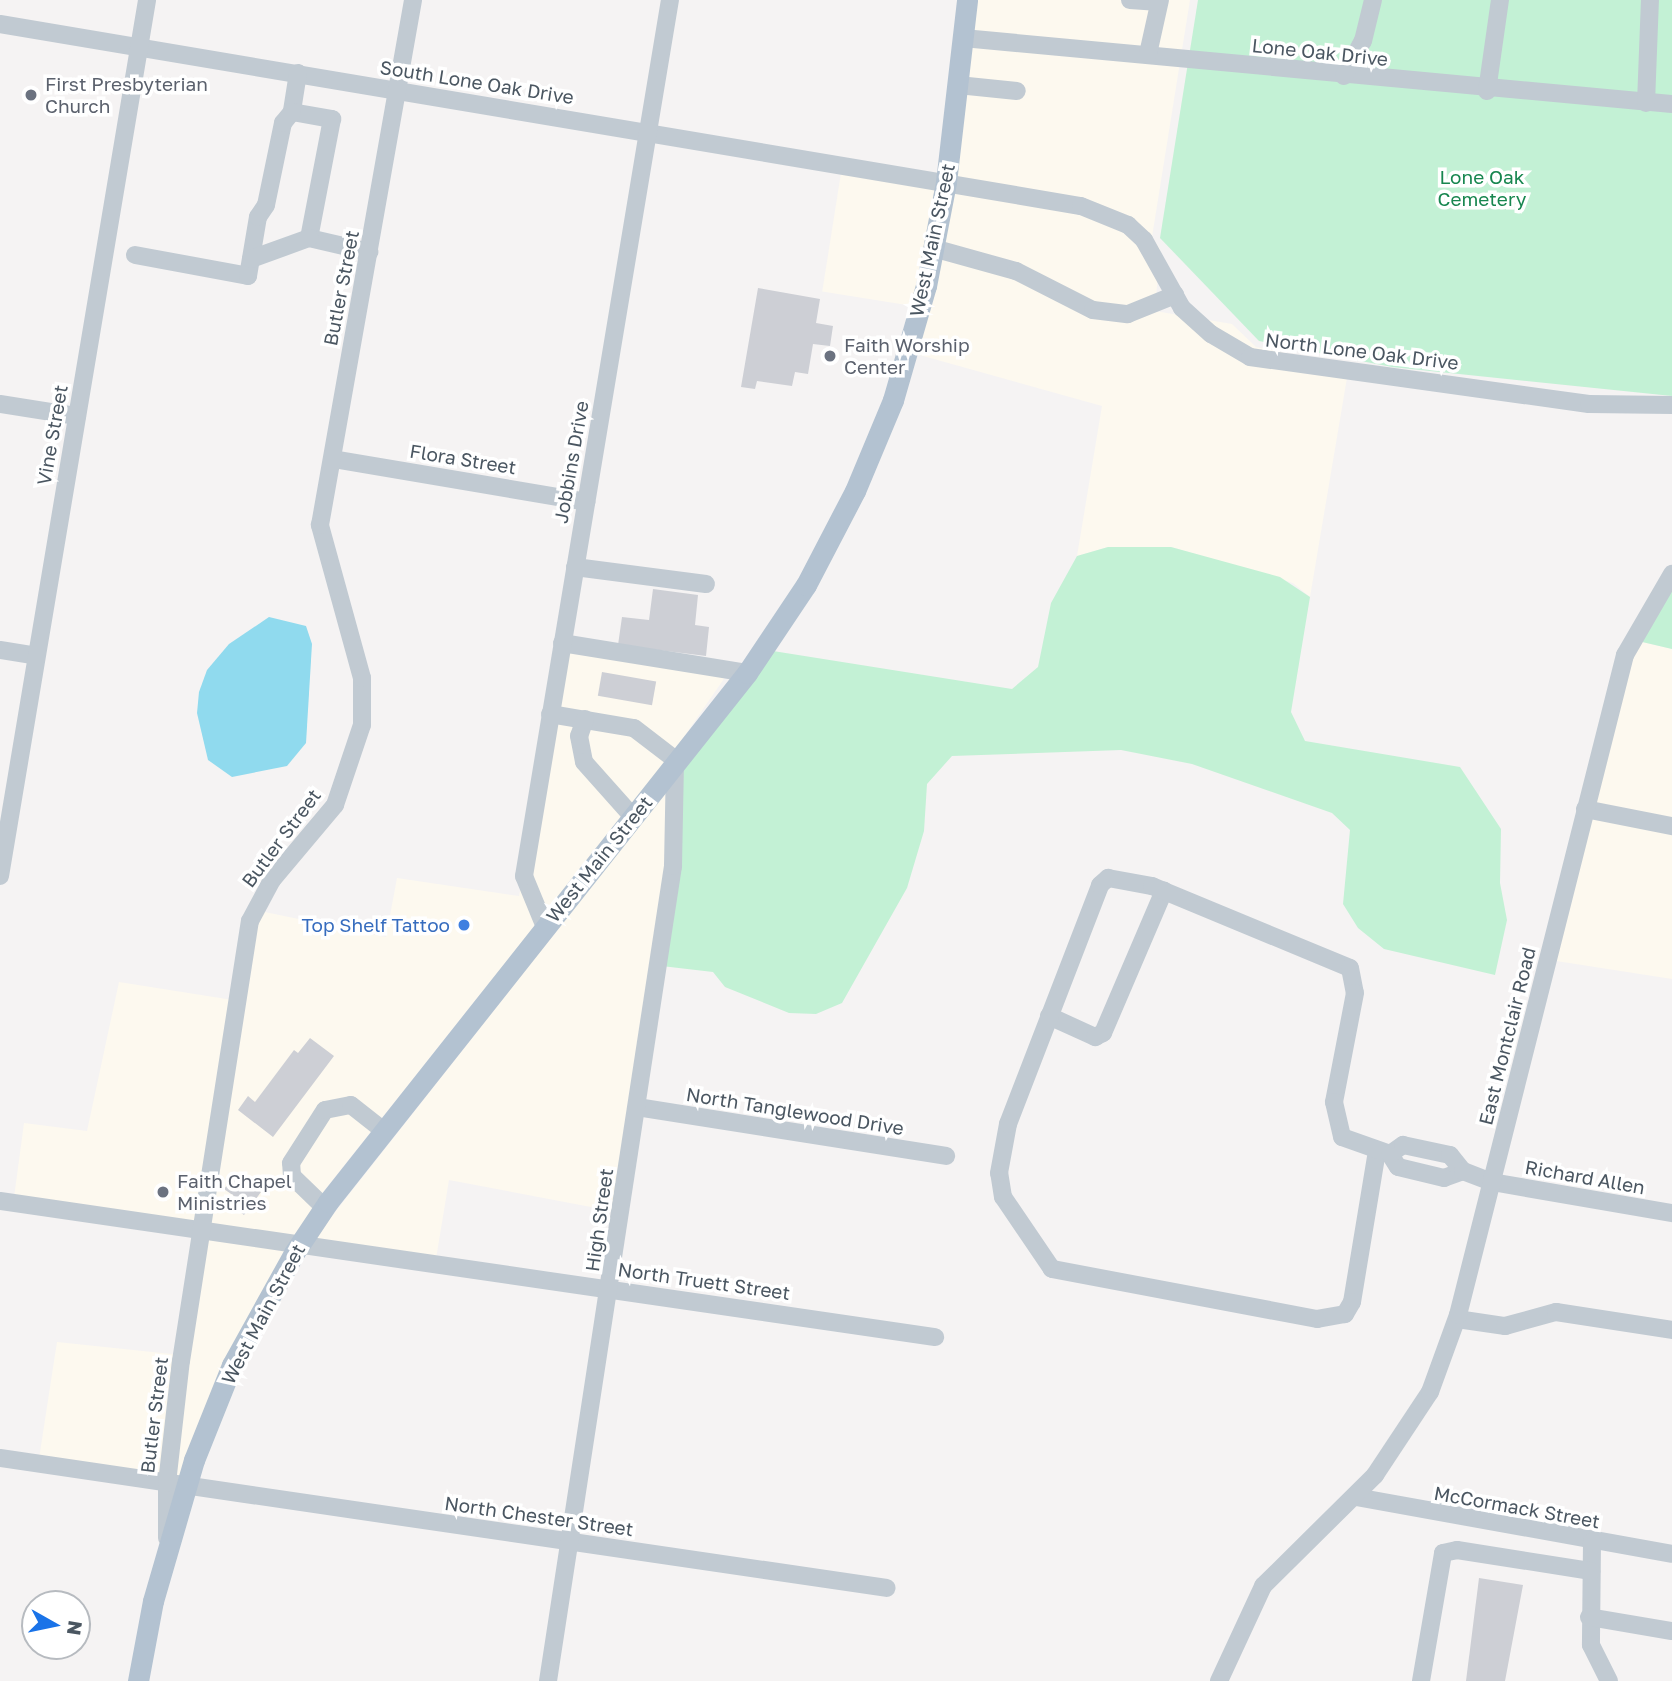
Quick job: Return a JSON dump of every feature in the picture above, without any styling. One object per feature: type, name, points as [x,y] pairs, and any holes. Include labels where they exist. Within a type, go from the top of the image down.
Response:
[{"type":"main road","name":"West Main Street","points":[[138,1681],[167,1545],[176,1484],[232,1365],[300,1244],[324,1207],[747,673],[806,585],[855,491],[892,400],[933,248],[946,182],[967,0]]},
{"type":"street","name":"Vine Street","points":[[0,876],[147,0]]},
{"type":"street","name":"Butler Street","points":[[176,1484],[203,1231],[250,920],[272,880],[335,805],[362,725],[362,678],[322,542],[333,459],[413,0]]},
{"type":"street","name":"Jobbins Drive","points":[[545,927],[524,876],[670,0]]},
{"type":"street","points":[[1130,0],[1159,1],[1148,54]]},
{"type":"street","points":[[1344,76],[1363,41],[1373,0]]},
{"type":"street","points":[[1487,91],[1500,0]]},
{"type":"street","points":[[1646,103],[1650,0]]},
{"type":"street","name":"South Lone Oak Drive","points":[[0,24],[946,182]]},
{"type":"street","name":"Lone Oak Drive","points":[[963,38],[1148,54],[1487,91],[1672,104]]},
{"type":"street","points":[[135,255],[248,276],[284,123],[292,112],[298,74]]},
{"type":"street","points":[[958,85],[1017,91]]},
{"type":"street","points":[[292,112],[332,119],[309,238]]},
{"type":"street","name":"North Lone Oak Drive","points":[[946,182],[1113,217],[1144,240],[1175,295],[1211,334],[1250,358],[1576,402],[1672,405]]},
{"type":"street","points":[[251,259],[309,238],[369,252]]},
{"type":"street","points":[[933,248],[1016,271],[1093,310],[1128,314],[1175,295]]},
{"type":"street","points":[[0,404],[77,416]]},
{"type":"street","name":"Flora Street","points":[[333,459],[586,502]]},
{"type":"street","points":[[575,567],[706,584]]},
{"type":"street","name":"East Montclair Road","points":[[1219,1681],[1263,1586],[1356,1497],[1415,1419],[1457,1318],[1625,655],[1672,574]]},
{"type":"street","points":[[562,643],[747,673]]},
{"type":"street","points":[[0,650],[36,656]]},
{"type":"street","points":[[550,714],[634,728],[676,763]]},
{"type":"street","points":[[585,719],[579,736],[584,762],[633,817]]},
{"type":"street","name":"High Street","points":[[548,1681],[673,866],[676,763]]},
{"type":"street","points":[[1585,809],[1672,826]]},
{"type":"street","points":[[1108,878],[1128,880],[1164,891],[1350,968],[1355,993],[1334,1102],[1342,1137],[1383,1152],[1352,1302],[1345,1314],[1317,1319],[1060,1273],[1003,1197],[999,1172],[1007,1124],[1100,886],[1108,878]]},
{"type":"street","points":[[1049,1016],[1095,1037],[1103,1033],[1164,891]]},
{"type":"street","points":[[324,1207],[292,1176],[291,1163],[325,1110],[351,1105],[384,1131]]},
{"type":"street","name":"North Tanglewood Drive","points":[[637,1107],[946,1156]]},
{"type":"street","name":"Richard Allen","points":[[1383,1152],[1403,1145],[1450,1155],[1463,1171],[1492,1182],[1672,1213]]},
{"type":"street","name":"North Truett Street","points":[[0,1201],[935,1337]]},
{"type":"street","points":[[1457,1318],[1505,1326],[1556,1312],[1672,1330]]},
{"type":"street","name":"North Chester Street","points":[[0,1458],[887,1588]]},
{"type":"street","name":"McCormack Street","points":[[1356,1497],[1592,1542],[1672,1554]]},
{"type":"street","points":[[1592,1542],[1589,1617],[1591,1645],[1609,1681]]},
{"type":"street","points":[[1421,1681],[1443,1553],[1457,1550],[1591,1571]]},
{"type":"street","points":[[1589,1617],[1672,1631]]},
{"type":"shaded area","points":[[977,0],[1190,0],[1152,237],[1160,249],[1155,311],[1232,324],[1256,347],[1349,366],[1310,597],[1293,583],[1171,547],[1108,547],[1077,556],[1102,406],[916,354]]},
{"type":"shaded area","points":[[841,173],[935,188],[916,306],[822,292]]},
{"type":"shaded area","points":[[1638,641],[1672,649],[1672,979],[1550,960]]},
{"type":"shaded area","points":[[570,646],[730,670],[679,744],[319,1197],[177,1482],[38,1465],[57,1342],[181,1355],[201,1232],[13,1205],[24,1123],[87,1131],[119,982],[239,1001],[255,910],[386,937],[397,878],[519,896]]},
{"type":"shaded area","points":[[676,779],[653,965],[612,1211],[449,1180],[435,1265],[314,1239]]},
{"type":"green space","name":"Lone Oak Cemetery","points":[[1198,0],[1672,0],[1672,396],[1392,367],[1259,341],[1160,238]]},
{"type":"green space","points":[[1108,547],[1171,547],[1280,577],[1310,597],[1291,712],[1305,741],[1460,767],[1501,829],[1500,883],[1507,920],[1495,975],[1384,949],[1358,928],[1343,904],[1350,830],[1332,813],[1192,764],[1121,750],[952,756],[927,784],[924,831],[907,888],[842,1003],[816,1014],[789,1013],[725,987],[713,972],[653,965],[676,779],[773,651],[1012,689],[1038,667],[1051,603],[1077,556]]},
{"type":"green space","points":[[1672,590],[1672,649],[1638,641]]},
{"type":"water","points":[[269,617],[306,626],[312,644],[306,743],[287,766],[232,777],[208,760],[197,713],[199,692],[207,670],[229,644]]},
{"type":"building","points":[[758,288],[820,299],[816,323],[833,326],[830,346],[813,344],[808,374],[795,372],[792,386],[757,381],[755,389],[741,387]]},
{"type":"building","points":[[653,589],[698,595],[695,625],[709,627],[706,656],[618,645],[622,617],[649,620]]},
{"type":"building","points":[[602,672],[656,682],[652,705],[598,696]]},
{"type":"building","points":[[310,1038],[334,1056],[273,1137],[238,1110],[248,1096],[255,1102],[294,1050],[298,1053]]},
{"type":"building","points":[[237,1173],[261,1192],[244,1215],[230,1205],[234,1196],[224,1189]]},
{"type":"building","points":[[1479,1578],[1523,1585],[1505,1681],[1466,1681]]},
{"type":"place","name":"First Presbyterian Church","points":[[31,95]]},
{"type":"place","name":"Faith Worship Center","points":[[830,356]]},
{"type":"place","name":"Top Shelf Tattoo","points":[[464,925]]},
{"type":"place","name":"Faith Chapel Ministries","points":[[163,1192]]}]
